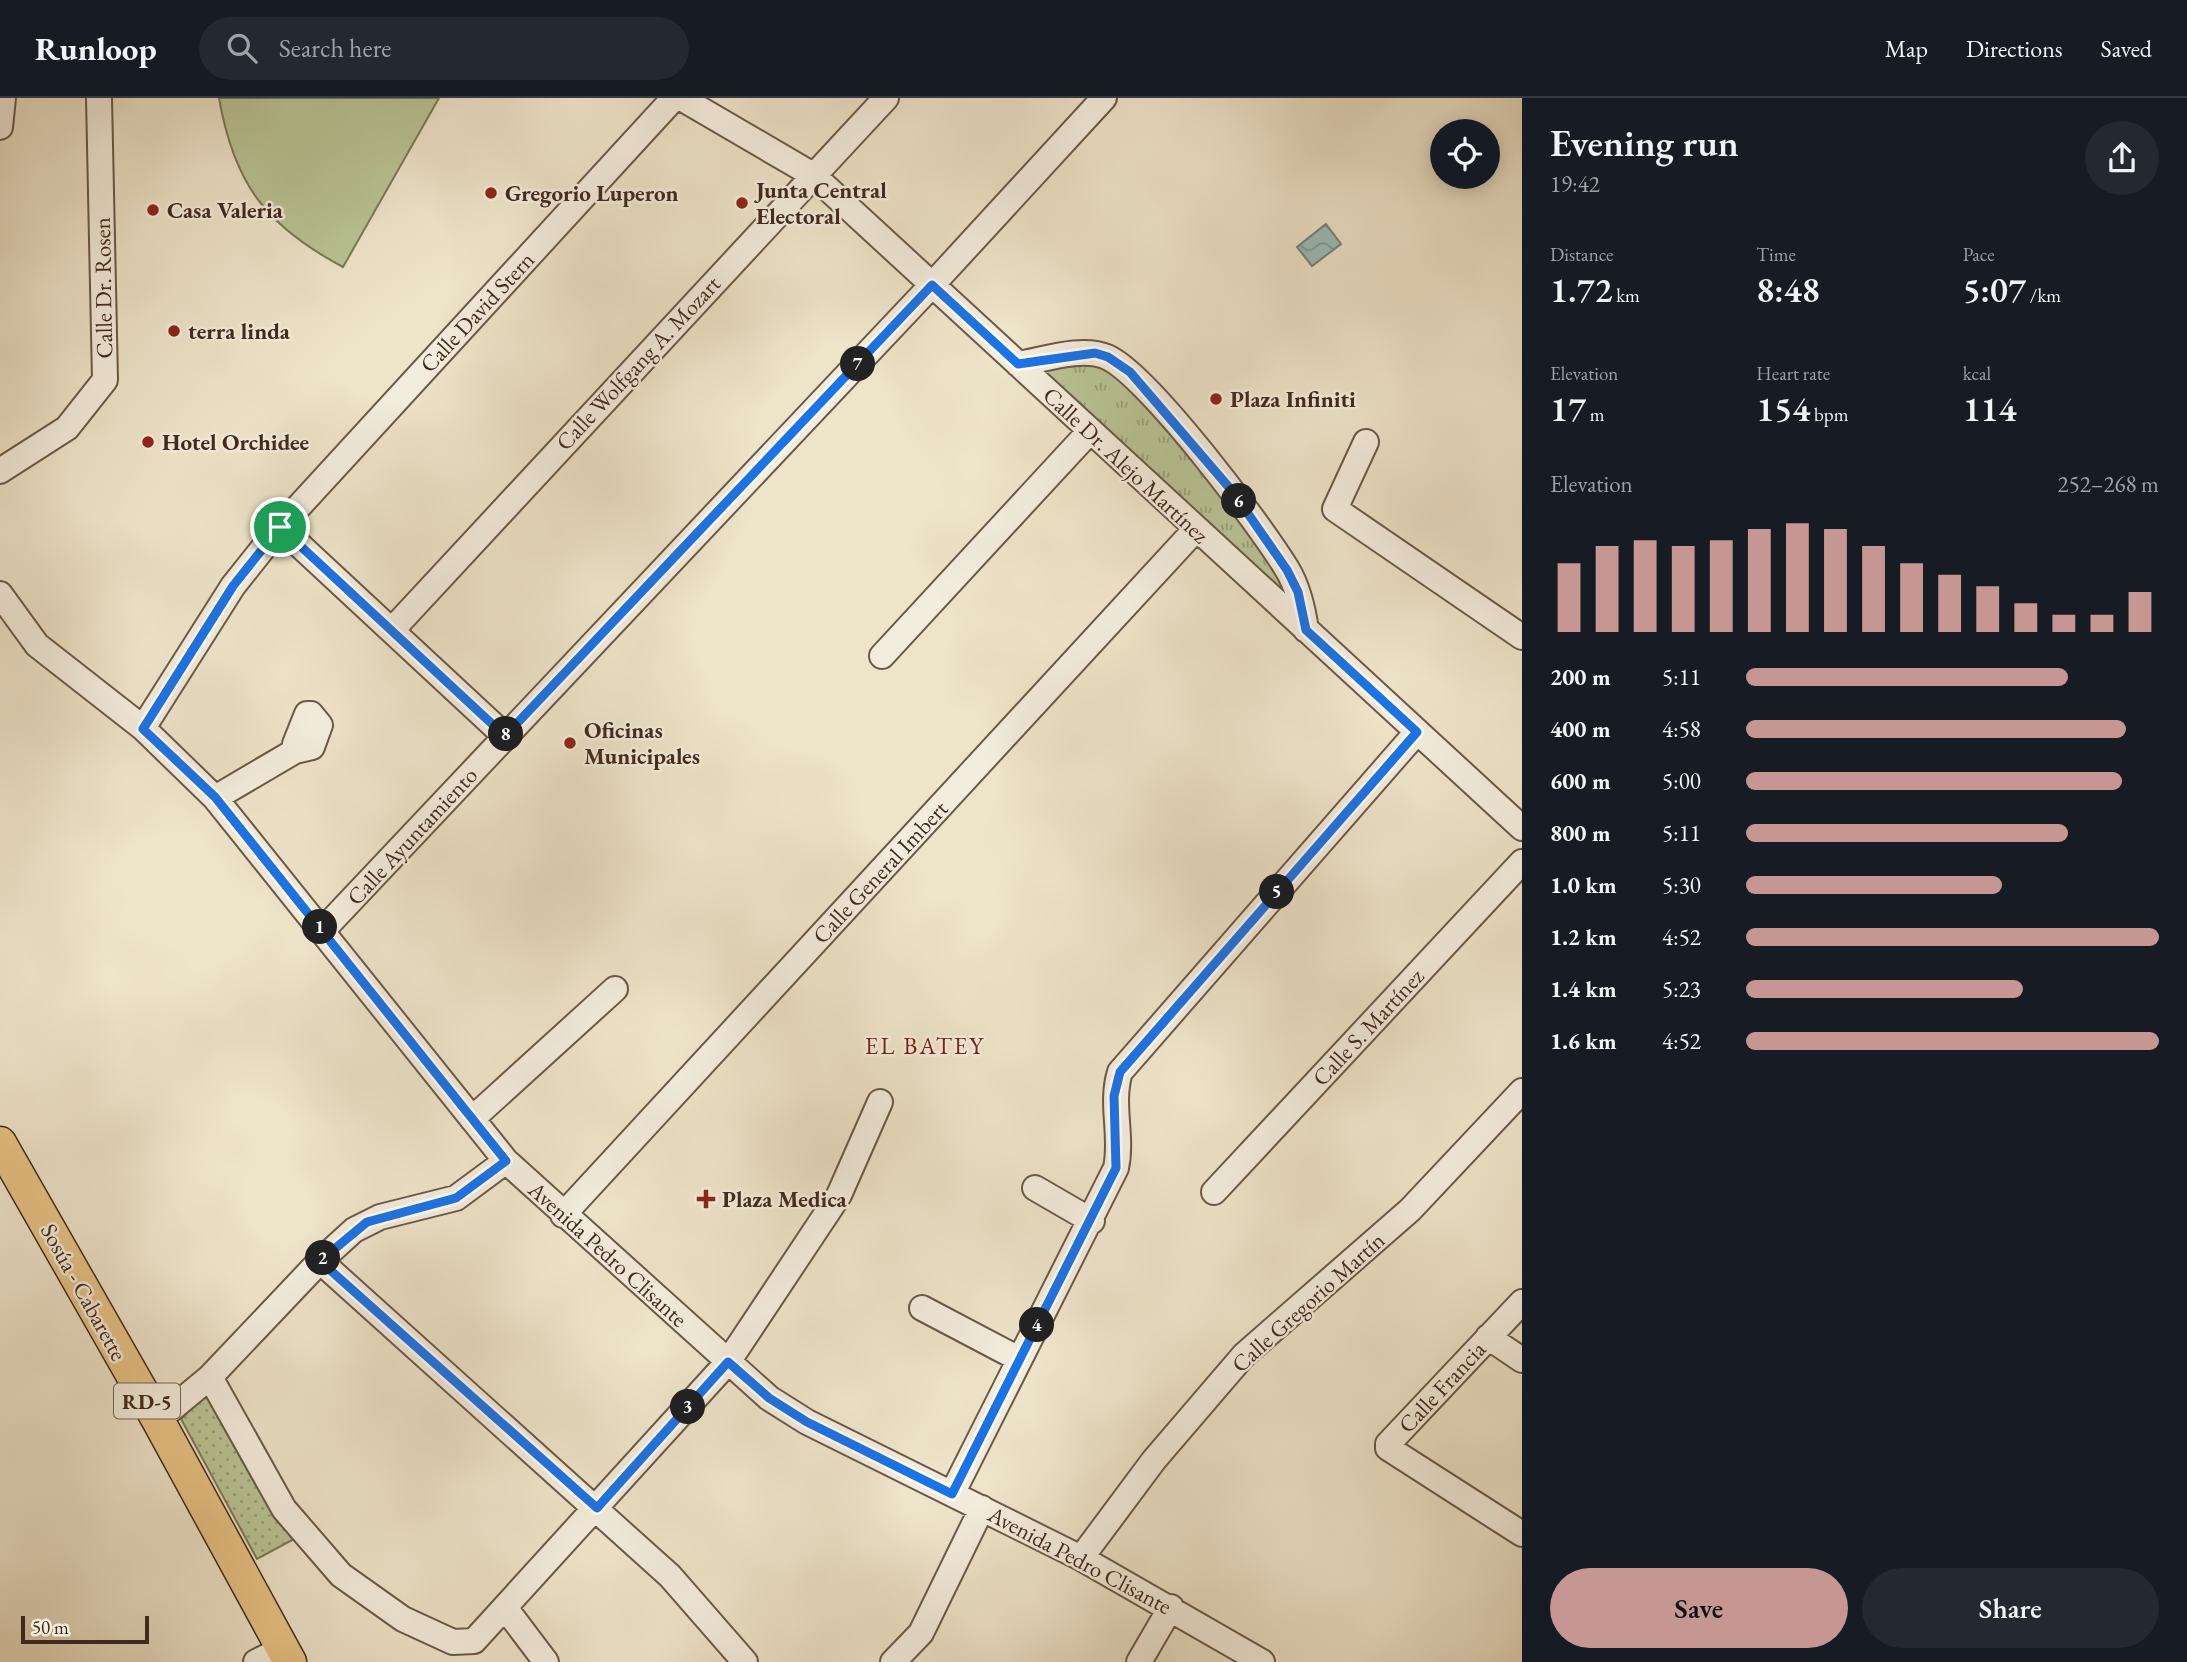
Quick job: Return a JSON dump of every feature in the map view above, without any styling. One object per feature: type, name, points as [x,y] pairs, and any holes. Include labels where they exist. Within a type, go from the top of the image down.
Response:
[{"type":"main road","name":"Sosúa - Cabarette","points":[[0,1143],[158,1420],[276,1657]]},
{"type":"street","points":[[0,127],[3,98]]},
{"type":"street","name":"Calle Dr. Rosen","points":[[0,471],[67,428],[104,380],[99,98]]},
{"type":"street","name":"Calle David Stern","points":[[143,729],[233,586],[280,527],[674,98]]},
{"type":"street","name":"Calle Dr. Alejo Martínez","points":[[681,98],[813,175],[1417,732],[1518,817]]},
{"type":"street","name":"Calle Wolfgang A. Mozart","points":[[392,630],[886,98]]},
{"type":"street","name":"Calle Ayuntamiento","points":[[323,930],[932,285],[1104,98]]},
{"type":"street","points":[[1018,364],[1095,353],[1108,357],[1130,372],[1233,492],[1287,570],[1298,592],[1306,630]]},
{"type":"street","points":[[882,656],[1090,430]]},
{"type":"street","points":[[1366,442],[1335,509],[1522,637]]},
{"type":"street","points":[[280,527],[505,736]]},
{"type":"street","name":"Calle General Imbert","points":[[563,1215],[1196,529]]},
{"type":"street","name":"Avenida Pedro Clisante","points":[[0,594],[37,645],[143,729],[215,797],[506,1161],[769,1398],[807,1422],[1081,1558],[1171,1607],[1262,1662]]},
{"type":"street","points":[[952,1494],[1092,1221],[1118,1159],[1114,1096],[1120,1072],[1417,732]]},
{"type":"street","points":[[215,797],[295,751]]},
{"type":"street","name":"Calle S. Martínez","points":[[1214,1192],[1522,862]]},
{"type":"street","points":[[472,1119],[615,989]]},
{"type":"street","name":"Calle Gregorio Martín","points":[[1081,1558],[1154,1460],[1244,1355],[1410,1210],[1522,1091]]},
{"type":"street","points":[[210,1377],[284,1509],[341,1575],[403,1619],[453,1642],[474,1641],[506,1609],[728,1362],[839,1195],[880,1102]]},
{"type":"street","points":[[158,1420],[210,1377],[320,1261],[367,1222],[456,1198],[506,1161]]},
{"type":"street","points":[[1035,1188],[1092,1221]]},
{"type":"street","points":[[320,1261],[670,1576],[746,1662]]},
{"type":"street","name":"Calle Francia","points":[[1522,1302],[1388,1444],[1388,1448],[1522,1534]]},
{"type":"street","points":[[922,1308],[1019,1359]]},
{"type":"street","points":[[1488,1337],[1522,1360]]},
{"type":"street","points":[[893,1662],[920,1633],[982,1508]]},
{"type":"street","points":[[1139,1662],[1171,1607]]},
{"type":"street","points":[[506,1609],[546,1662]]},
{"type":"green space","points":[[219,98],[439,98],[343,267],[293,235],[258,199],[234,155]]},
{"type":"green space","points":[[1076,362],[1104,362],[1127,379],[1285,570],[1300,613],[1033,372]]},
{"type":"green space","points":[[207,1393],[294,1539],[257,1559],[181,1419]]},
{"type":"water","points":[[1326,224],[1341,244],[1312,266],[1297,247]]},
{"type":"place","name":"Gregorio Luperon","points":[[491,193]]},
{"type":"place","name":"Junta Central Electoral","points":[[742,203]]},
{"type":"place","name":"Casa Valeria","points":[[153,210]]},
{"type":"place","name":"terra linda","points":[[174,331]]},
{"type":"place","name":"Plaza Infiniti","points":[[1216,399]]},
{"type":"place","name":"Hotel Orchidee","points":[[148,442]]},
{"type":"place","name":"Oficinas Municipales","points":[[570,743]]},
{"type":"place","name":"Plaza Medica","points":[[706,1199]]},
{"type":"district","name":"EL BATEY","points":[[925,1045]]},
{"type":"route","points":[[932,285],[1018,364],[1095,353],[1108,357],[1130,372],[1233,492],[1287,570],[1298,592],[1306,630],[1417,732],[1120,1072],[1114,1096],[1118,1151],[1116,1168],[1092,1221],[952,1494],[807,1422],[769,1398],[728,1362],[597,1508],[320,1261],[354,1230],[367,1222],[456,1198],[506,1161],[215,797],[195,775],[143,729],[233,586],[280,527],[505,736],[932,285]]}]
